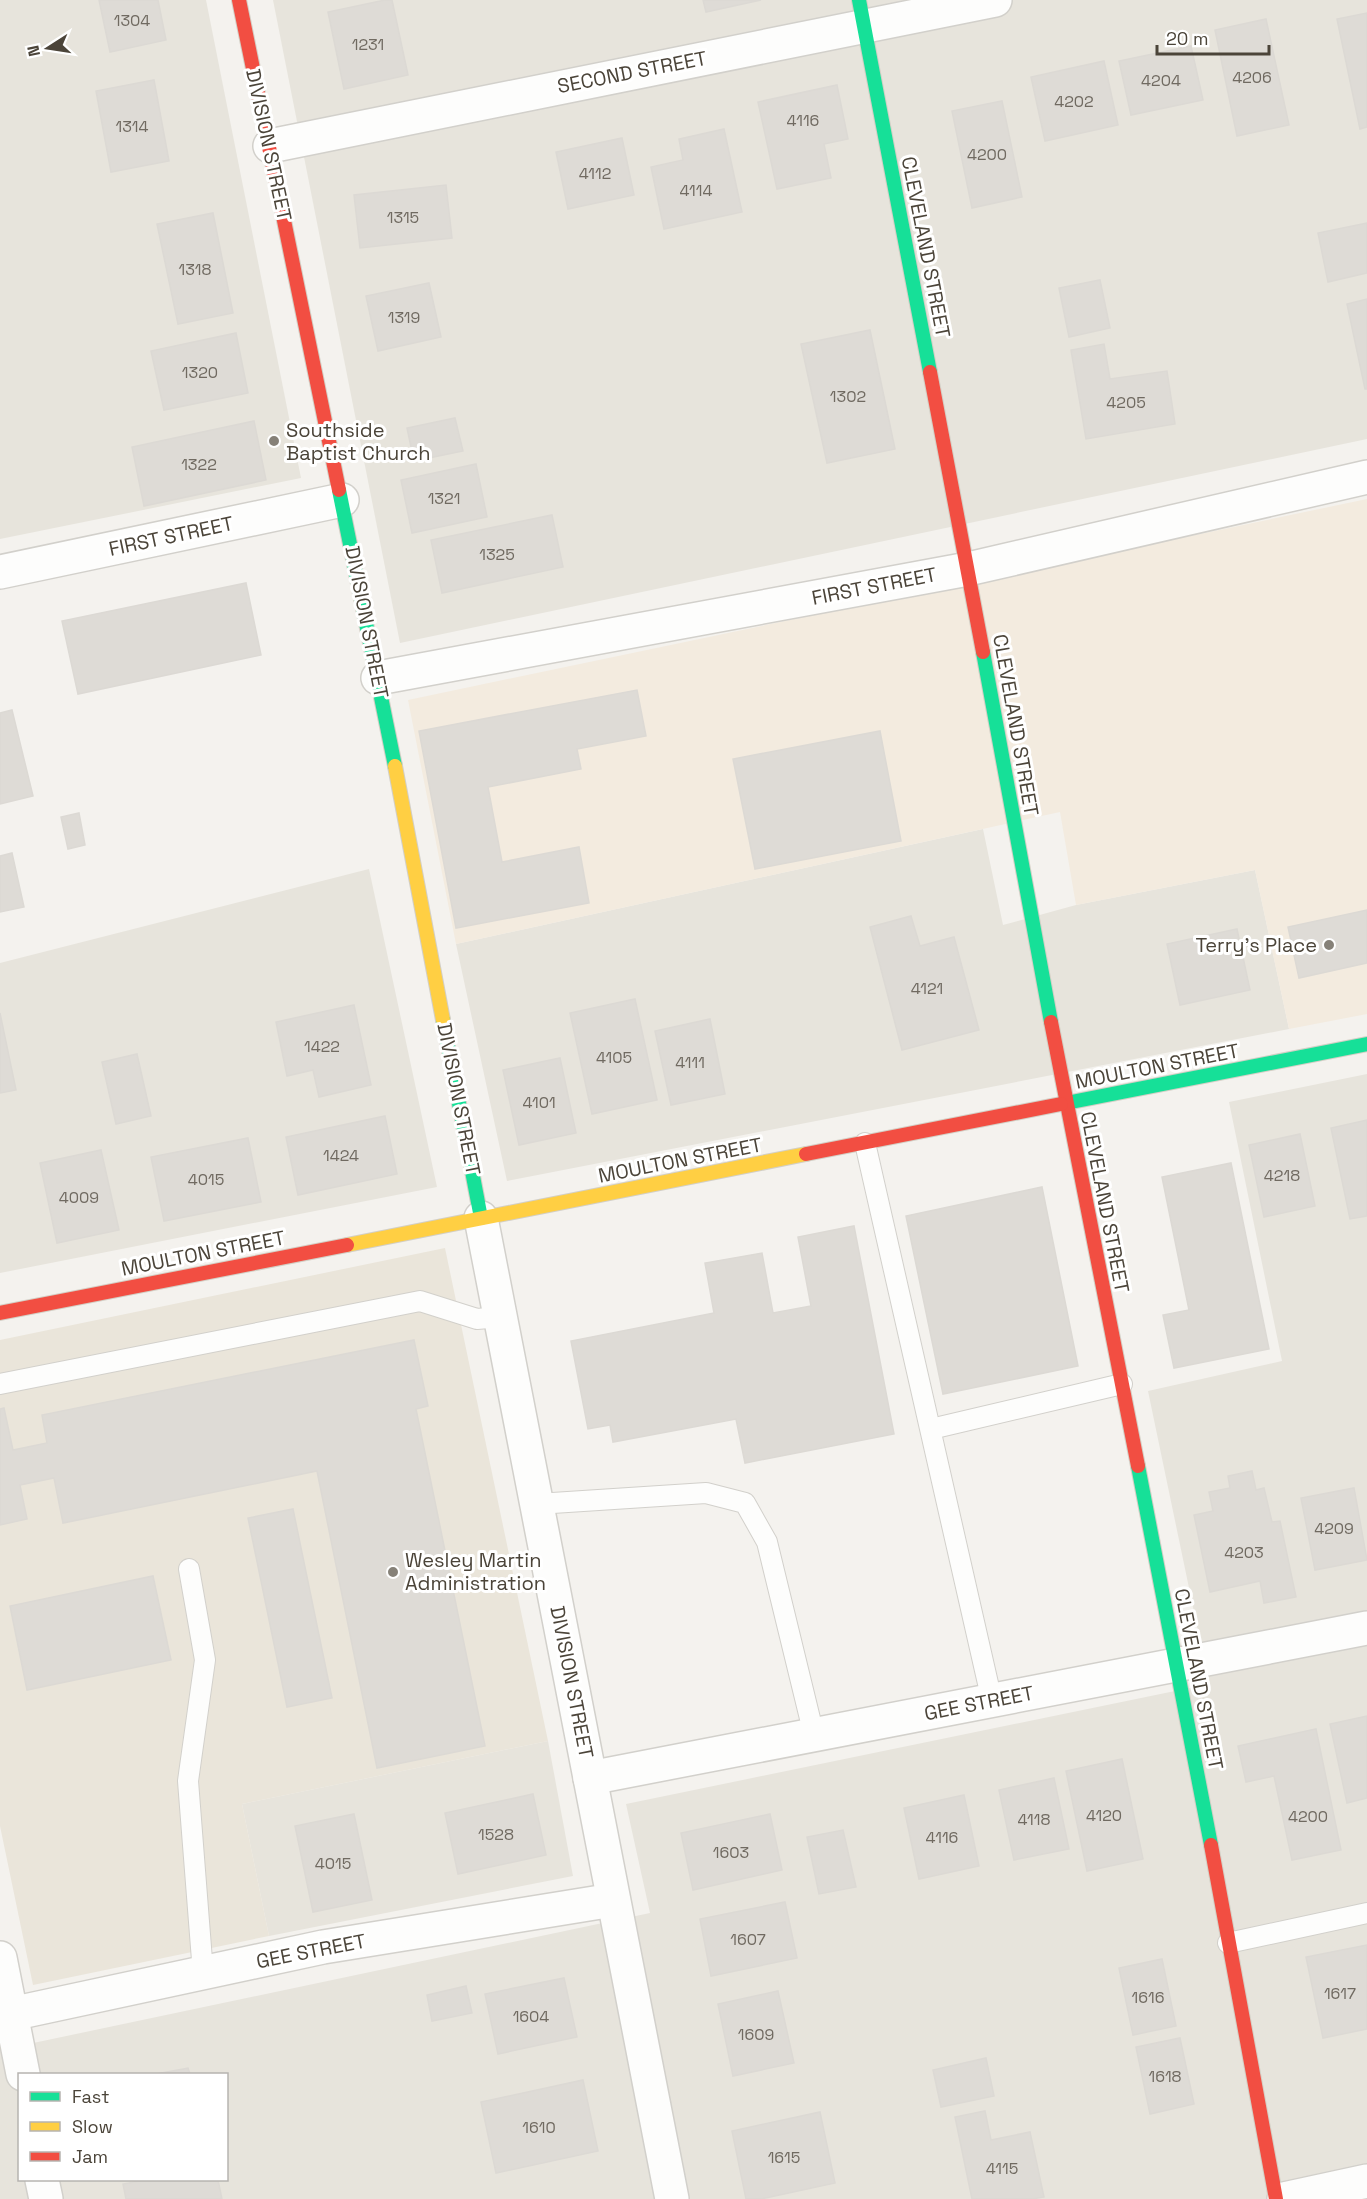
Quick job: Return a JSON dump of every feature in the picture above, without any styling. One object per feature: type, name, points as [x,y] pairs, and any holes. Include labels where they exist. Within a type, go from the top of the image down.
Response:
[{"type":"street","name":"DIVISION STREET","points":[[239,0],[378,678],[672,2199]]},
{"type":"street","name":"SECOND STREET","points":[[270,146],[861,13],[995,0]]},
{"type":"street","name":"CLEVELAND STREET","points":[[861,13],[968,569],[1066,1103],[1178,1665],[1276,2199]]},
{"type":"street","name":"FIRST STREET","points":[[378,678],[968,569],[1367,477]]},
{"type":"street","name":"FIRST STREET","points":[[0,572],[342,500]]},
{"type":"street","name":"MOULTON STREET","points":[[0,1313],[1367,1044]]},
{"type":"street","name":"GEE STREET","points":[[590,1778],[1367,1628]]},
{"type":"street","name":"GEE STREET","points":[[12,2014],[323,1947],[614,1900]]},
{"type":"street","points":[[0,1958],[23,2073]]},
{"type":"street","points":[[42,2181],[46,2199]]},
{"type":"street","points":[[1284,2199],[1367,2181]]},
{"type":"lane","points":[[865,1143],[992,1701]]},
{"type":"lane","points":[[0,1384],[420,1301],[477,1319],[500,1317]]},
{"type":"lane","points":[[931,1429],[1122,1384]]},
{"type":"lane","points":[[537,1504],[706,1493],[745,1503],[767,1542],[814,1735]]},
{"type":"lane","points":[[189,1569],[206,1660],[188,1781],[203,1973]]},
{"type":"lane","points":[[1228,1943],[1367,1913]]},
{"type":"shaded area","points":[[0,0],[206,0],[301,478],[0,539]]},
{"type":"shaded area","points":[[273,0],[1367,0],[1367,439],[400,643]]},
{"type":"shaded area","points":[[1367,499],[1367,1014],[1289,1029],[1255,870],[1076,905],[1060,812],[456,944],[408,700]]},
{"type":"shaded area","points":[[983,829],[1003,925],[1076,905],[1255,870],[1289,1029],[507,1181],[456,944]]},
{"type":"shaded area","points":[[369,869],[437,1187],[0,1273],[0,963]]},
{"type":"shaded area","points":[[1367,1074],[1367,2199],[0,2199],[0,2050],[650,1913],[626,1804],[1209,1684],[1148,1391],[1282,1361],[1229,1102]]},
{"type":"shaded area","points":[[445,1248],[548,1741],[242,1804],[269,1936],[33,1985],[0,1826],[0,1340]]},
{"type":"shaded area","points":[[548,1741],[573,1876],[269,1936],[242,1804]]},
{"type":"building","points":[[99,0],[158,0],[166,40],[110,52]]},
{"type":"building","points":[[392,0],[408,75],[344,89],[328,12]]},
{"type":"building","points":[[703,0],[761,0],[706,12]]},
{"type":"building","points":[[1367,13],[1367,127],[1360,129],[1337,19]]},
{"type":"building","points":[[1266,19],[1289,125],[1237,136],[1215,30]]},
{"type":"building","points":[[1191,46],[1203,100],[1131,115],[1119,61]]},
{"type":"building","points":[[1104,61],[1118,125],[1045,141],[1031,77]]},
{"type":"building","points":[[154,80],[169,161],[111,172],[96,91]]},
{"type":"building","points":[[837,85],[848,139],[824,144],[831,178],[777,189],[758,102]]},
{"type":"building","points":[[1002,101],[1022,197],[972,208],[952,111]]},
{"type":"building","points":[[724,129],[742,212],[664,229],[651,167],[683,160],[679,139]]},
{"type":"building","points":[[622,138],[634,195],[568,209],[556,152]]},
{"type":"building","points":[[446,185],[452,238],[360,248],[354,195]]},
{"type":"building","points":[[213,213],[233,313],[178,324],[157,224]]},
{"type":"building","points":[[1367,223],[1367,273],[1328,282],[1318,233]]},
{"type":"building","points":[[1100,280],[1110,328],[1069,337],[1059,288]]},
{"type":"building","points":[[429,283],[441,337],[378,351],[366,296]]},
{"type":"building","points":[[1367,299],[1367,389],[1365,389],[1347,304]]},
{"type":"building","points":[[870,330],[895,449],[827,463],[801,344]]},
{"type":"building","points":[[236,333],[248,393],[164,410],[151,351]]},
{"type":"building","points":[[1104,344],[1110,379],[1167,371],[1175,424],[1086,439],[1071,350]]},
{"type":"building","points":[[455,418],[463,451],[414,461],[407,428]]},
{"type":"building","points":[[254,421],[266,480],[144,506],[132,447]]},
{"type":"building","points":[[476,464],[487,517],[412,533],[401,480]]},
{"type":"building","points":[[552,515],[563,567],[442,593],[431,540]]},
{"type":"building","points":[[246,583],[261,655],[78,694],[62,621]]},
{"type":"building","points":[[637,690],[646,736],[577,749],[581,769],[488,787],[502,862],[579,847],[589,903],[456,928],[419,731]]},
{"type":"building","points":[[12,710],[33,796],[0,804],[0,713]]},
{"type":"building","points":[[880,731],[901,841],[755,869],[733,759]]},
{"type":"building","points":[[79,813],[85,845],[68,849],[61,817]]},
{"type":"building","points":[[12,853],[24,907],[0,912],[0,856]]},
{"type":"building","name":"Terry's Place","points":[[1367,910],[1367,963],[1299,978],[1288,927]]},
{"type":"building","points":[[911,916],[920,946],[954,937],[979,1030],[902,1050],[870,927]]},
{"type":"building","points":[[1237,929],[1250,990],[1180,1005],[1167,944]]},
{"type":"building","points":[[635,999],[657,1100],[592,1114],[570,1013]]},
{"type":"building","points":[[354,1005],[371,1085],[319,1097],[313,1070],[287,1076],[276,1022]]},
{"type":"building","points":[[0,1013],[16,1090],[0,1093]]},
{"type":"building","points":[[710,1019],[725,1094],[671,1105],[655,1031]]},
{"type":"building","points":[[137,1054],[151,1116],[116,1124],[102,1062]]},
{"type":"building","points":[[560,1058],[576,1133],[519,1145],[503,1070]]},
{"type":"building","points":[[385,1116],[397,1174],[298,1195],[286,1137]]},
{"type":"building","points":[[1367,1120],[1367,1216],[1350,1219],[1331,1128]]},
{"type":"building","points":[[1300,1134],[1315,1206],[1264,1217],[1249,1145]]},
{"type":"building","points":[[248,1138],[261,1202],[164,1221],[151,1157]]},
{"type":"building","points":[[101,1150],[119,1230],[57,1243],[40,1163]]},
{"type":"building","points":[[1231,1163],[1269,1349],[1174,1368],[1163,1315],[1189,1310],[1162,1177]]},
{"type":"building","points":[[1042,1187],[1078,1366],[943,1394],[906,1216]]},
{"type":"building","points":[[854,1226],[894,1434],[745,1463],[736,1419],[613,1442],[610,1425],[588,1429],[571,1341],[714,1313],[705,1263],[762,1253],[773,1313],[811,1306],[798,1237]]},
{"type":"building","name":"Wesley Martin Administration","points":[[414,1340],[428,1406],[416,1409],[485,1746],[377,1768],[317,1471],[63,1523],[54,1478],[20,1485],[27,1519],[0,1525],[0,1409],[4,1408],[13,1450],[47,1443],[42,1415]]},
{"type":"building","points":[[1252,1471],[1256,1490],[1264,1488],[1272,1522],[1280,1521],[1296,1597],[1264,1603],[1260,1581],[1210,1592],[1194,1515],[1213,1511],[1209,1492],[1230,1488],[1228,1476]]},
{"type":"building","points":[[1354,1488],[1367,1560],[1315,1570],[1301,1498]]},
{"type":"building","points":[[293,1509],[332,1698],[287,1707],[248,1518]]},
{"type":"building","points":[[153,1576],[171,1660],[27,1690],[10,1606]]},
{"type":"building","points":[[1367,1716],[1367,1798],[1347,1803],[1330,1724]]},
{"type":"building","points":[[1316,1729],[1341,1850],[1292,1860],[1274,1776],[1246,1782],[1238,1746]]},
{"type":"building","points":[[1122,1759],[1143,1859],[1087,1871],[1066,1771]]},
{"type":"building","points":[[1054,1778],[1069,1849],[1014,1860],[999,1790]]},
{"type":"building","points":[[533,1794],[546,1855],[458,1874],[445,1813]]},
{"type":"building","points":[[964,1795],[979,1866],[919,1879],[904,1808]]},
{"type":"building","points":[[354,1814],[372,1900],[313,1912],[295,1826]]},
{"type":"building","points":[[770,1814],[782,1870],[693,1890],[681,1833]]},
{"type":"building","points":[[843,1830],[856,1887],[819,1894],[807,1837]]},
{"type":"building","points":[[785,1902],[797,1958],[711,1976],[700,1919]]},
{"type":"building","points":[[1367,1945],[1367,2029],[1323,2038],[1306,1957]]},
{"type":"building","points":[[1162,1959],[1176,2026],[1133,2035],[1119,1968]]},
{"type":"building","points":[[564,1978],[577,2037],[498,2054],[485,1994]]},
{"type":"building","points":[[466,1986],[472,2013],[432,2021],[427,1995]]},
{"type":"building","points":[[778,1991],[794,2063],[733,2076],[718,2004]]},
{"type":"building","points":[[1180,2038],[1194,2104],[1150,2114],[1136,2047]]},
{"type":"building","points":[[986,2058],[994,2096],[941,2107],[933,2070]]},
{"type":"building","points":[[188,2068],[190,2073],[161,2073]]},
{"type":"building","points":[[583,2080],[598,2151],[496,2173],[481,2102]]},
{"type":"building","points":[[985,2111],[991,2140],[1030,2132],[1044,2197],[972,2199],[955,2117]]},
{"type":"building","points":[[820,2112],[835,2183],[761,2199],[746,2199],[732,2131]]},
{"type":"building","points":[[140,2181],[218,2181],[222,2199],[126,2199],[123,2184]]},
{"type":"traffic: fast","points":[[859,0],[930,372]]},
{"type":"traffic: fast","points":[[339,490],[395,766]]},
{"type":"traffic: fast","points":[[983,652],[1051,1022]]},
{"type":"traffic: fast","points":[[443,1020],[481,1218]]},
{"type":"traffic: fast","points":[[1061,1104],[1367,1044]]},
{"type":"traffic: fast","points":[[1138,1466],[1211,1845]]},
{"type":"traffic: slow","points":[[395,766],[443,1020]]},
{"type":"traffic: slow","points":[[347,1245],[806,1154]]},
{"type":"traffic: jam","points":[[239,0],[339,490]]},
{"type":"traffic: jam","points":[[930,372],[983,652]]},
{"type":"traffic: jam","points":[[1051,1022],[1138,1466]]},
{"type":"traffic: jam","points":[[806,1154],[1061,1104]]},
{"type":"traffic: jam","points":[[0,1313],[347,1245]]},
{"type":"traffic: jam","points":[[1211,1845],[1276,2199]]},
{"type":"place","name":"Southside Baptist Church","points":[[274,441]]},
{"type":"place","name":"Terry's Place","points":[[1329,945]]},
{"type":"place","name":"Wesley Martin Administration","points":[[393,1572]]}]
